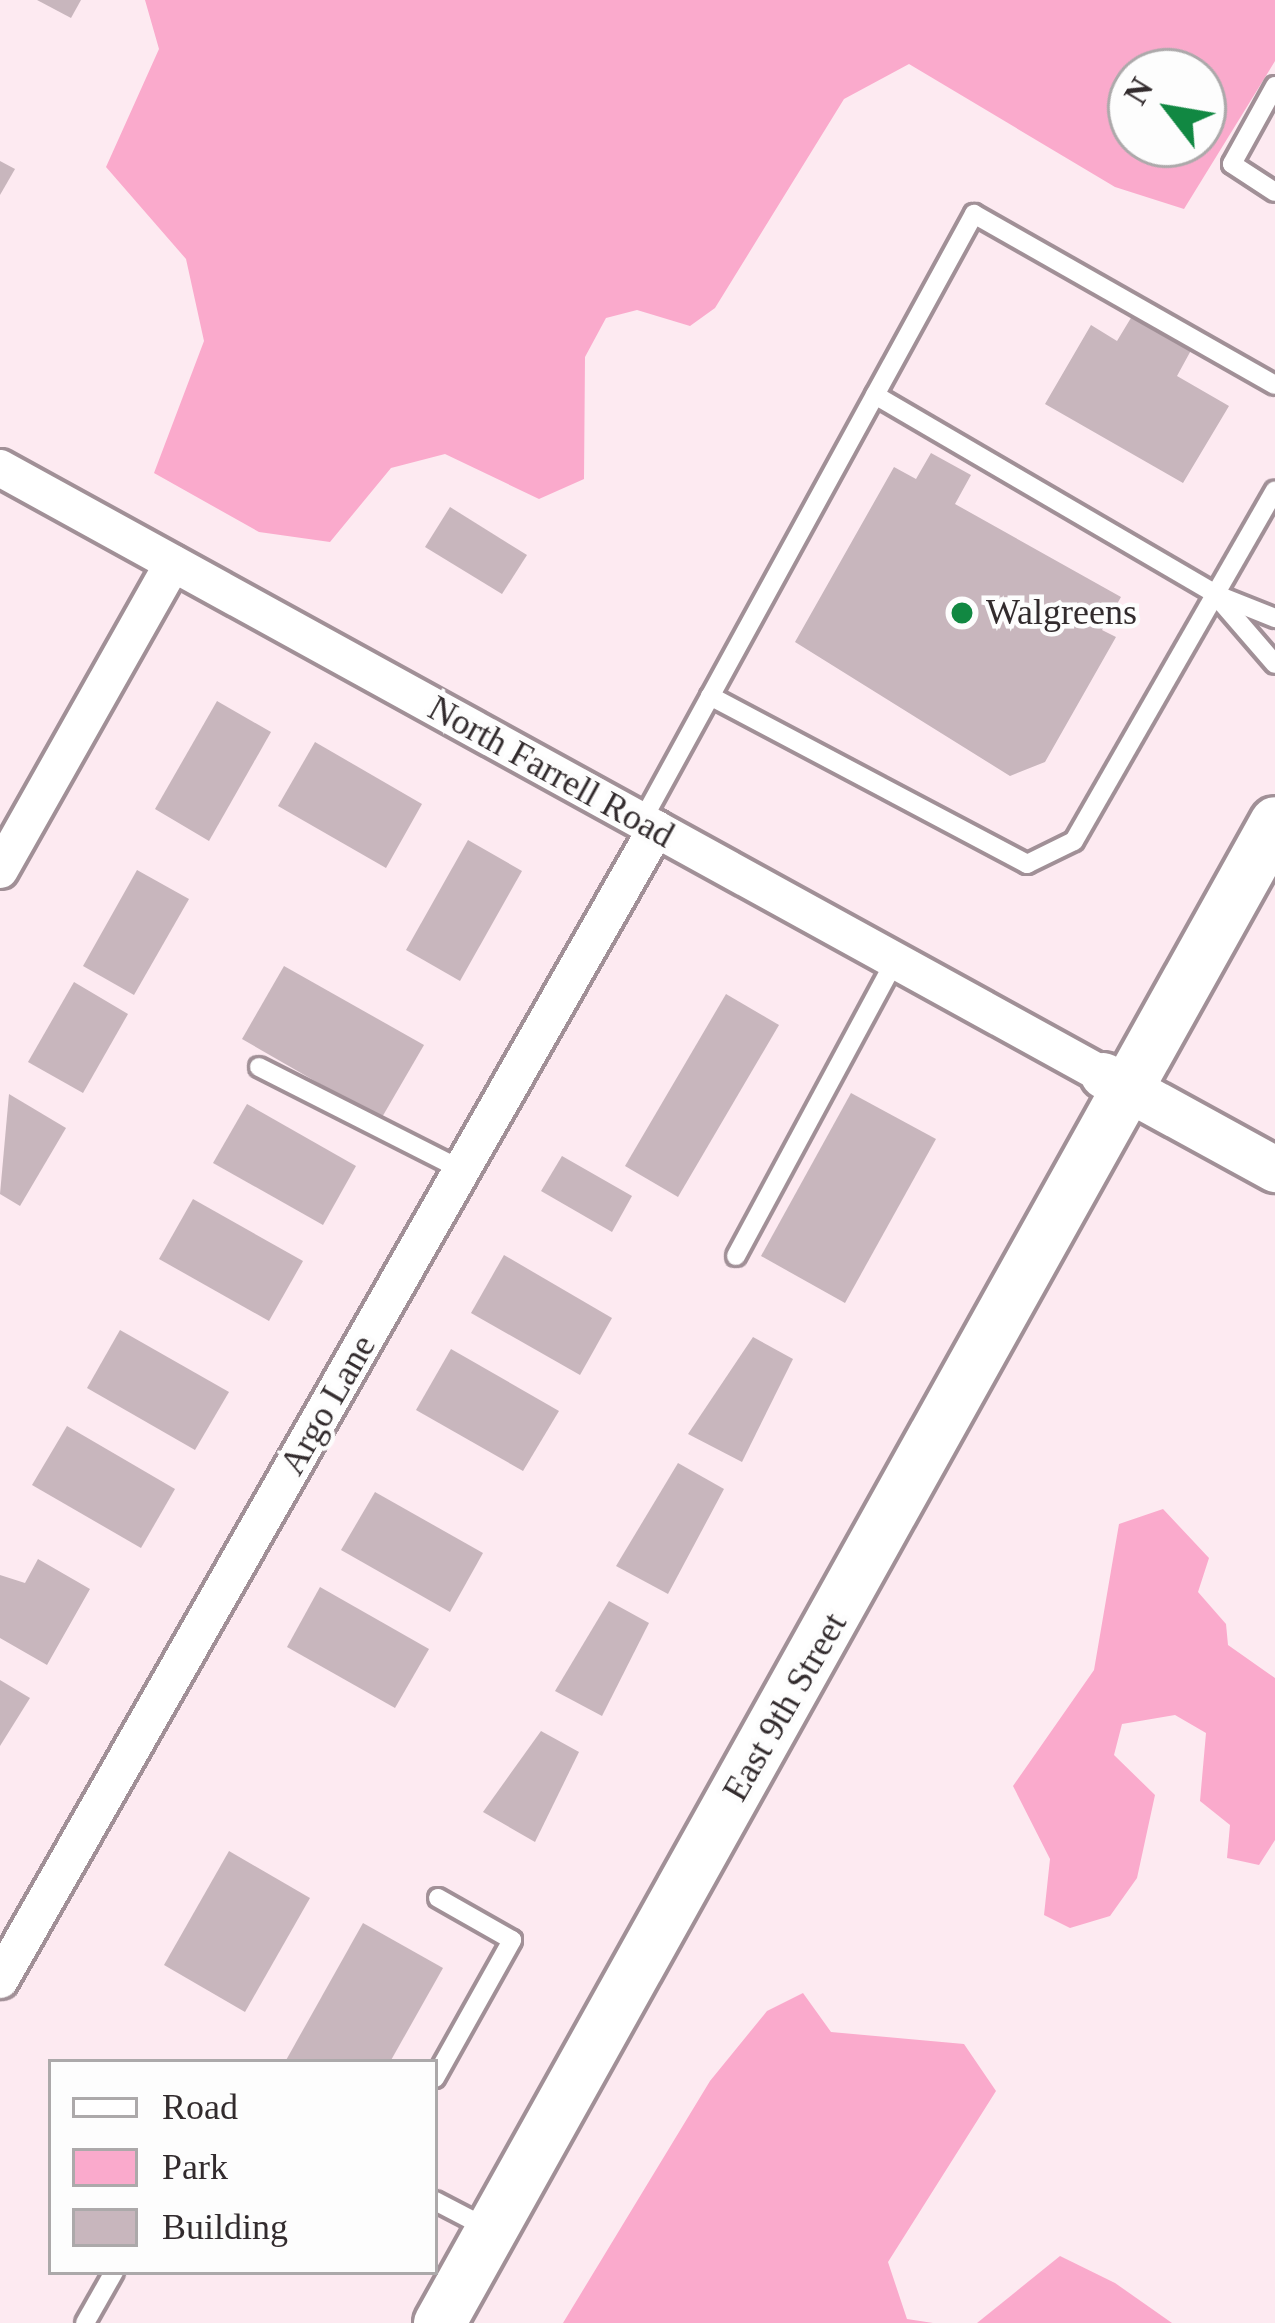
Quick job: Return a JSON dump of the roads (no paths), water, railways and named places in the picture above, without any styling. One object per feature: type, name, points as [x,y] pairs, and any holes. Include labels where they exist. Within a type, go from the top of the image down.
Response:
[{"type":"main road","name":"East 9th Street","points":[[439,2323],[1116,1083],[1275,822]]},
{"type":"street","name":"North Farrell Road","points":[[0,468],[1116,1083]]},
{"type":"street","points":[[0,870],[172,563]]},
{"type":"street","name":"Argo Lane","points":[[0,1980],[462,1171],[649,825]]},
{"type":"street","points":[[1116,1083],[1275,1169]]},
{"type":"lane","points":[[1275,86],[1232,164],[1275,192]]},
{"type":"lane","points":[[649,825],[710,696],[974,214],[1275,385]]},
{"type":"lane","points":[[875,394],[1215,594],[1275,618]]},
{"type":"lane","points":[[710,696],[1028,864],[1074,842],[1275,490]]},
{"type":"lane","points":[[1215,594],[1275,664]]},
{"type":"lane","points":[[736,1256],[895,961]]},
{"type":"lane","points":[[259,1067],[462,1171]]},
{"type":"lane","points":[[438,1898],[512,1940],[438,2073]]},
{"type":"lane","points":[[438,2203],[492,2230]]},
{"type":"lane","points":[[85,2323],[112,2275]]},
{"type":"place","name":"Walgreens","points":[[962,613]]}]
